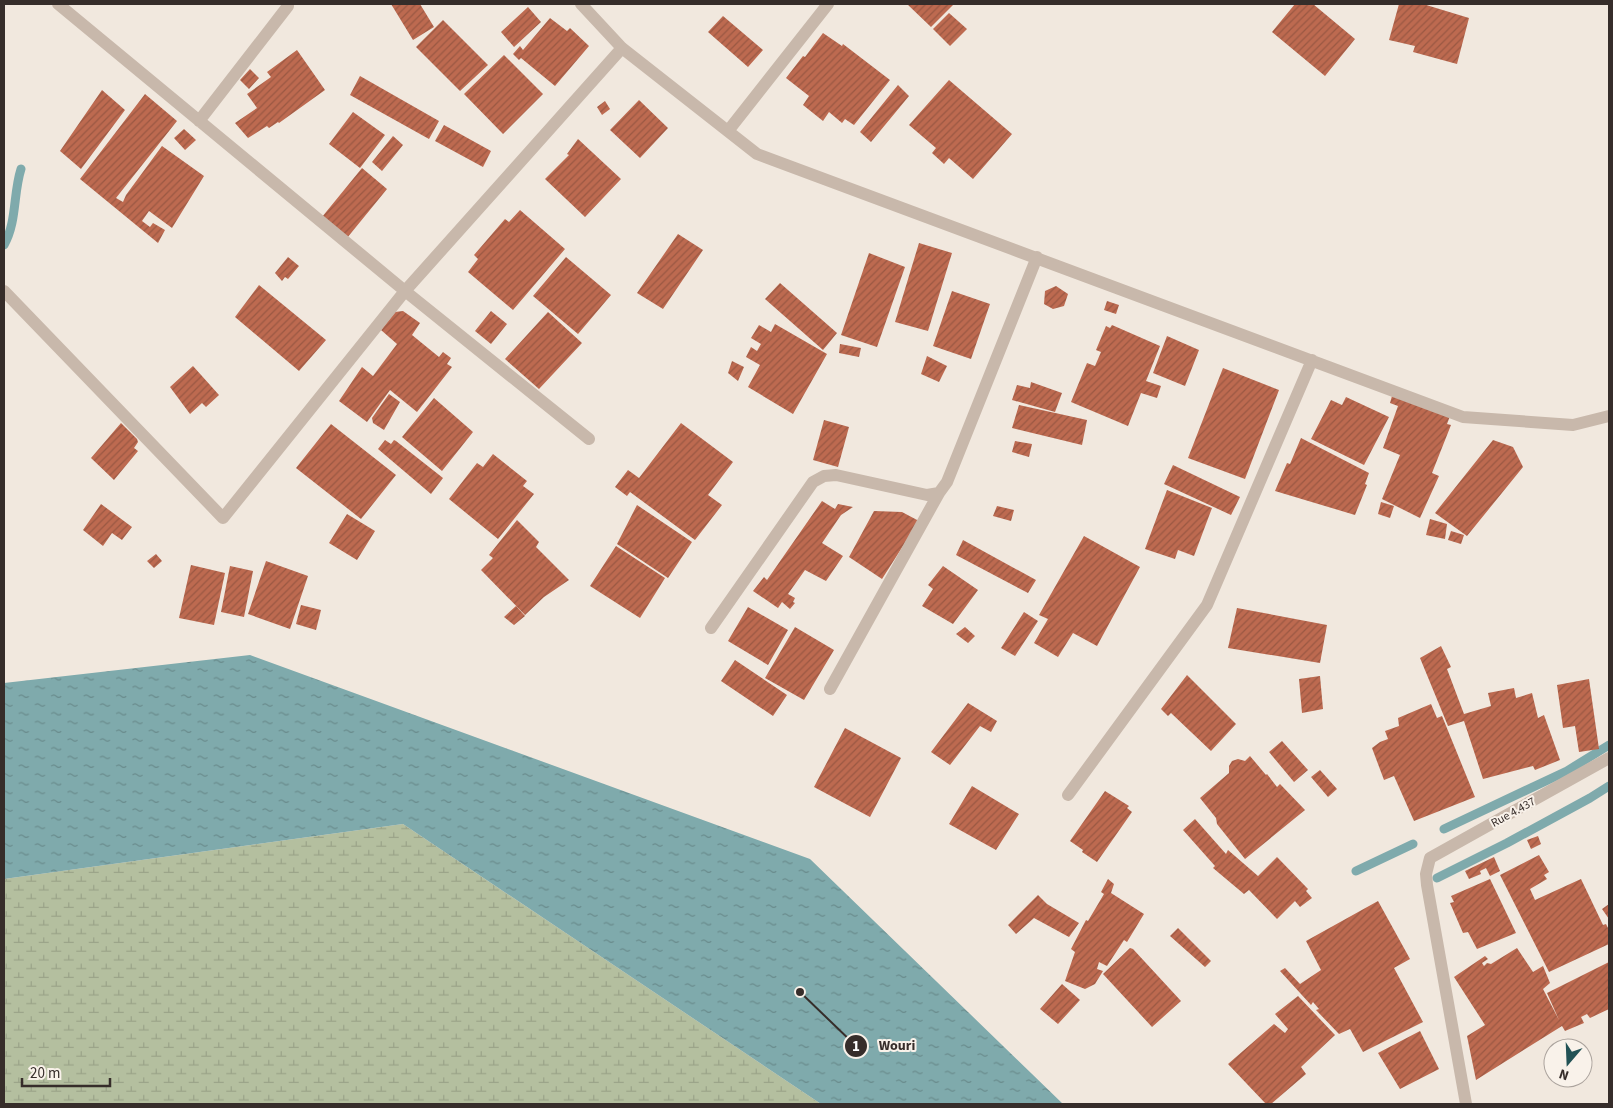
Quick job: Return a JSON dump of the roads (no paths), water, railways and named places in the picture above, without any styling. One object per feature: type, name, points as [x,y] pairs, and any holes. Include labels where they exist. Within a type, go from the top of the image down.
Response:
[{"type":"street","points":[[58,4],[405,291],[589,439]]},
{"type":"street","points":[[581,4],[622,48],[757,154],[1463,417],[1573,425],[1609,416]]},
{"type":"street","points":[[728,131],[828,4]]},
{"type":"street","points":[[199,121],[288,6]]},
{"type":"street","points":[[4,292],[223,518],[405,291],[622,48]]},
{"type":"street","points":[[830,689],[939,493],[947,482],[1037,257]]},
{"type":"street","points":[[1068,795],[1207,605],[1312,360]]},
{"type":"street","points":[[711,628],[813,482],[824,476],[836,475],[927,495],[939,493]]},
{"type":"street","name":"Rue 4.437","points":[[1466,1104],[1426,874],[1430,858],[1609,758]]},
{"type":"water","points":[[250,655],[810,859],[1063,1104],[821,1104],[403,824],[4,879],[4,683]]},
{"type":"waterway","points":[[4,245],[11,227],[21,169]]},
{"type":"waterway","points":[[1444,829],[1567,771],[1609,745]]},
{"type":"waterway","points":[[1437,878],[1507,843],[1609,786]]},
{"type":"waterway","points":[[1356,871],[1413,844]]},
{"type":"place","name":"Wouri","points":[[800,992]]}]
